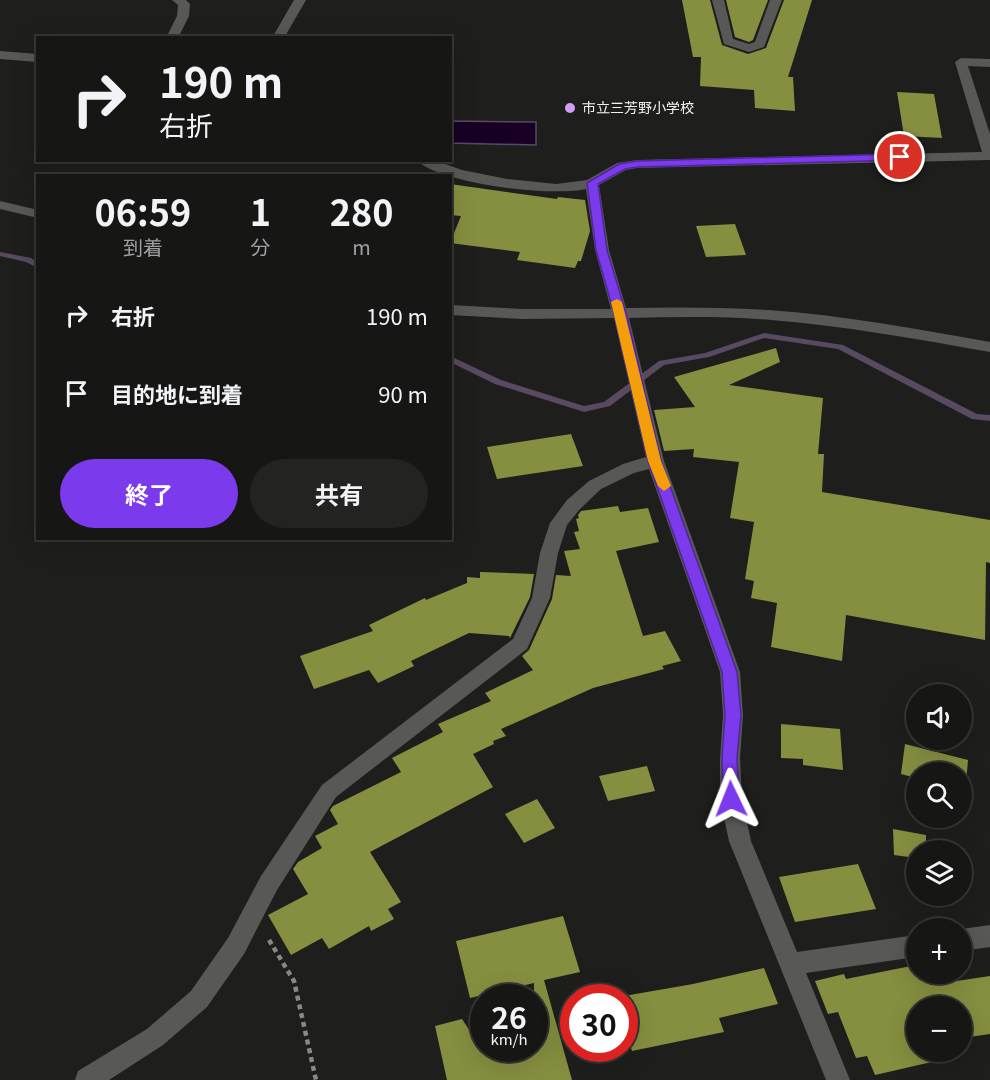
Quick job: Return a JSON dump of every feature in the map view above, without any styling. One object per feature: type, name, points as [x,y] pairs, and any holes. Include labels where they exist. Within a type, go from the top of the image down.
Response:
[{"type":"street","points":[[173,36],[183,16],[184,4],[178,0]]},
{"type":"street","points":[[279,36],[300,0]]},
{"type":"street","points":[[718,0],[728,41],[749,48],[759,44],[776,0]]},
{"type":"street","points":[[0,55],[36,58]]},
{"type":"street","points":[[427,162],[449,171],[511,183],[571,188],[592,183],[622,166],[637,164],[990,155],[961,62],[990,63]]},
{"type":"street","points":[[592,183],[602,250],[620,313],[655,461],[730,672],[733,715],[730,758],[731,799],[740,841],[838,1080]]},
{"type":"street","points":[[0,205],[36,214]]},
{"type":"street","points":[[452,310],[537,315],[686,311],[779,315],[860,325],[990,347]]},
{"type":"street","points":[[87,1080],[155,1037],[199,999],[236,946],[268,882],[329,791],[520,644],[541,598],[549,553],[559,523],[573,505],[595,485],[629,468],[655,461]]},
{"type":"street","points":[[972,939],[990,936]]},
{"type":"street","points":[[791,964],[906,947]]},
{"type":"path","points":[[252,915],[294,981],[316,1080]]},
{"type":"shaded area","points":[[452,121],[536,122],[536,145],[452,143]]},
{"type":"building","points":[[682,0],[710,0],[722,45],[748,54],[766,48],[784,0],[812,0],[788,77],[793,77],[795,111],[755,108],[754,90],[700,86],[701,57],[693,57]]},
{"type":"building","points":[[726,0],[768,0],[753,40],[749,42],[735,37]]},
{"type":"building","points":[[897,92],[934,94],[942,138],[904,136]]},
{"type":"building","points":[[452,184],[557,199],[558,197],[585,200],[590,231],[581,261],[578,261],[575,268],[517,260],[520,252],[452,243],[461,216],[452,215]]},
{"type":"building","points":[[735,224],[746,255],[706,257],[696,226]]},
{"type":"building","points":[[776,348],[780,362],[729,385],[823,398],[818,454],[824,454],[822,492],[990,520],[990,563],[986,562],[985,640],[846,615],[842,661],[771,647],[777,603],[751,598],[754,581],[745,579],[754,522],[730,518],[739,462],[693,457],[694,449],[664,451],[654,410],[695,407],[674,377]]},
{"type":"building","points":[[571,434],[583,466],[497,479],[487,447]]},
{"type":"building","points":[[618,506],[620,512],[648,508],[659,542],[616,551],[643,636],[665,631],[681,661],[662,666],[664,669],[593,688],[501,729],[506,736],[493,741],[494,744],[473,754],[493,787],[370,852],[401,902],[388,909],[394,919],[371,931],[369,926],[329,949],[322,938],[291,955],[268,915],[308,894],[293,869],[298,862],[322,848],[315,836],[338,824],[330,810],[333,806],[401,772],[392,758],[443,732],[438,724],[491,701],[485,693],[533,670],[522,656],[529,650],[552,599],[556,575],[571,576],[564,551],[580,549],[574,532],[579,531],[576,519],[579,518],[578,515],[581,511]]},
{"type":"building","points":[[480,572],[534,574],[530,597],[510,638],[509,636],[469,633],[411,661],[414,666],[378,683],[369,670],[314,689],[300,656],[373,631],[369,625],[425,598],[426,600],[467,583],[467,577],[480,578]]},
{"type":"building","points":[[781,724],[840,729],[843,770],[803,765],[803,759],[781,758]]},
{"type":"building","points":[[905,744],[906,750],[929,750],[968,760],[968,762],[906,762],[906,775],[901,774]]},
{"type":"building","points":[[647,766],[655,791],[608,801],[599,776]]},
{"type":"building","points":[[537,799],[555,828],[524,843],[505,814]]},
{"type":"building","points":[[893,829],[926,835],[926,840],[906,840],[906,857],[894,855]]},
{"type":"building","points":[[858,864],[876,909],[795,922],[779,877]]},
{"type":"building","points":[[563,916],[580,972],[544,980],[545,984],[470,984],[470,998],[456,941]]},
{"type":"building","points":[[906,967],[906,984],[972,984],[972,979],[990,976],[990,1034],[972,1037],[972,996],[906,996],[906,1062],[932,1062],[875,1075],[867,1056],[856,1058],[838,1012],[828,1014],[815,981],[844,974],[846,979]]},
{"type":"building","points":[[764,968],[778,1004],[719,1018],[724,1032],[638,1050],[638,994]]},
{"type":"building","points":[[548,994],[560,1037],[560,1062],[567,1062],[572,1080],[447,1080],[435,1026],[462,1019],[470,1031],[470,1062],[548,1062]]},
{"type":"waterway","points":[[0,254],[28,260],[36,265]]},
{"type":"waterway","points":[[452,360],[498,382],[584,409],[607,404],[662,363],[706,355],[764,335],[840,347],[975,417],[990,418]]},
{"type":"slow traffic","points":[[617,302],[655,461],[664,486]]},
{"type":"place","name":"市立三芳野小学校","points":[[570,108]]},
{"type":"route","points":[[731,799],[730,758],[733,715],[730,672],[655,461],[620,313],[602,250],[592,183],[622,166],[637,164],[900,157]]}]
